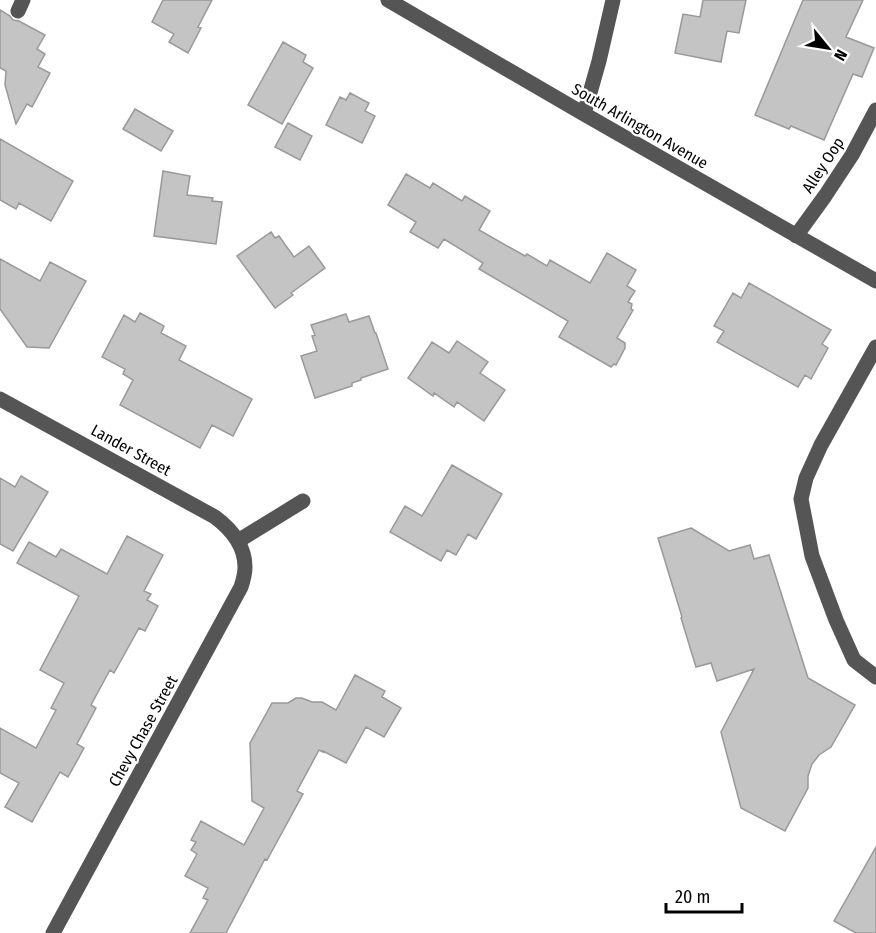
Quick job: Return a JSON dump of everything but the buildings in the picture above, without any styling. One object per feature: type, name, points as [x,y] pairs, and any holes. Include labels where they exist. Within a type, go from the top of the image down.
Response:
[{"type":"street","name":"South Arlington Avenue","points":[[388,0],[876,281]]},
{"type":"street","points":[[584,114],[613,0]]},
{"type":"street","name":"Alley Oop","points":[[796,236],[852,155],[876,110]]},
{"type":"street","points":[[876,347],[821,445],[806,478],[801,499],[812,556],[836,620],[854,660],[876,677]]},
{"type":"street","name":"Lander Street","points":[[0,399],[215,517],[228,527],[238,541]]},
{"type":"street","points":[[238,541],[303,501]]},
{"type":"street","name":"Chevy Chase Street","points":[[53,933],[242,587],[245,567],[238,541]]}]
